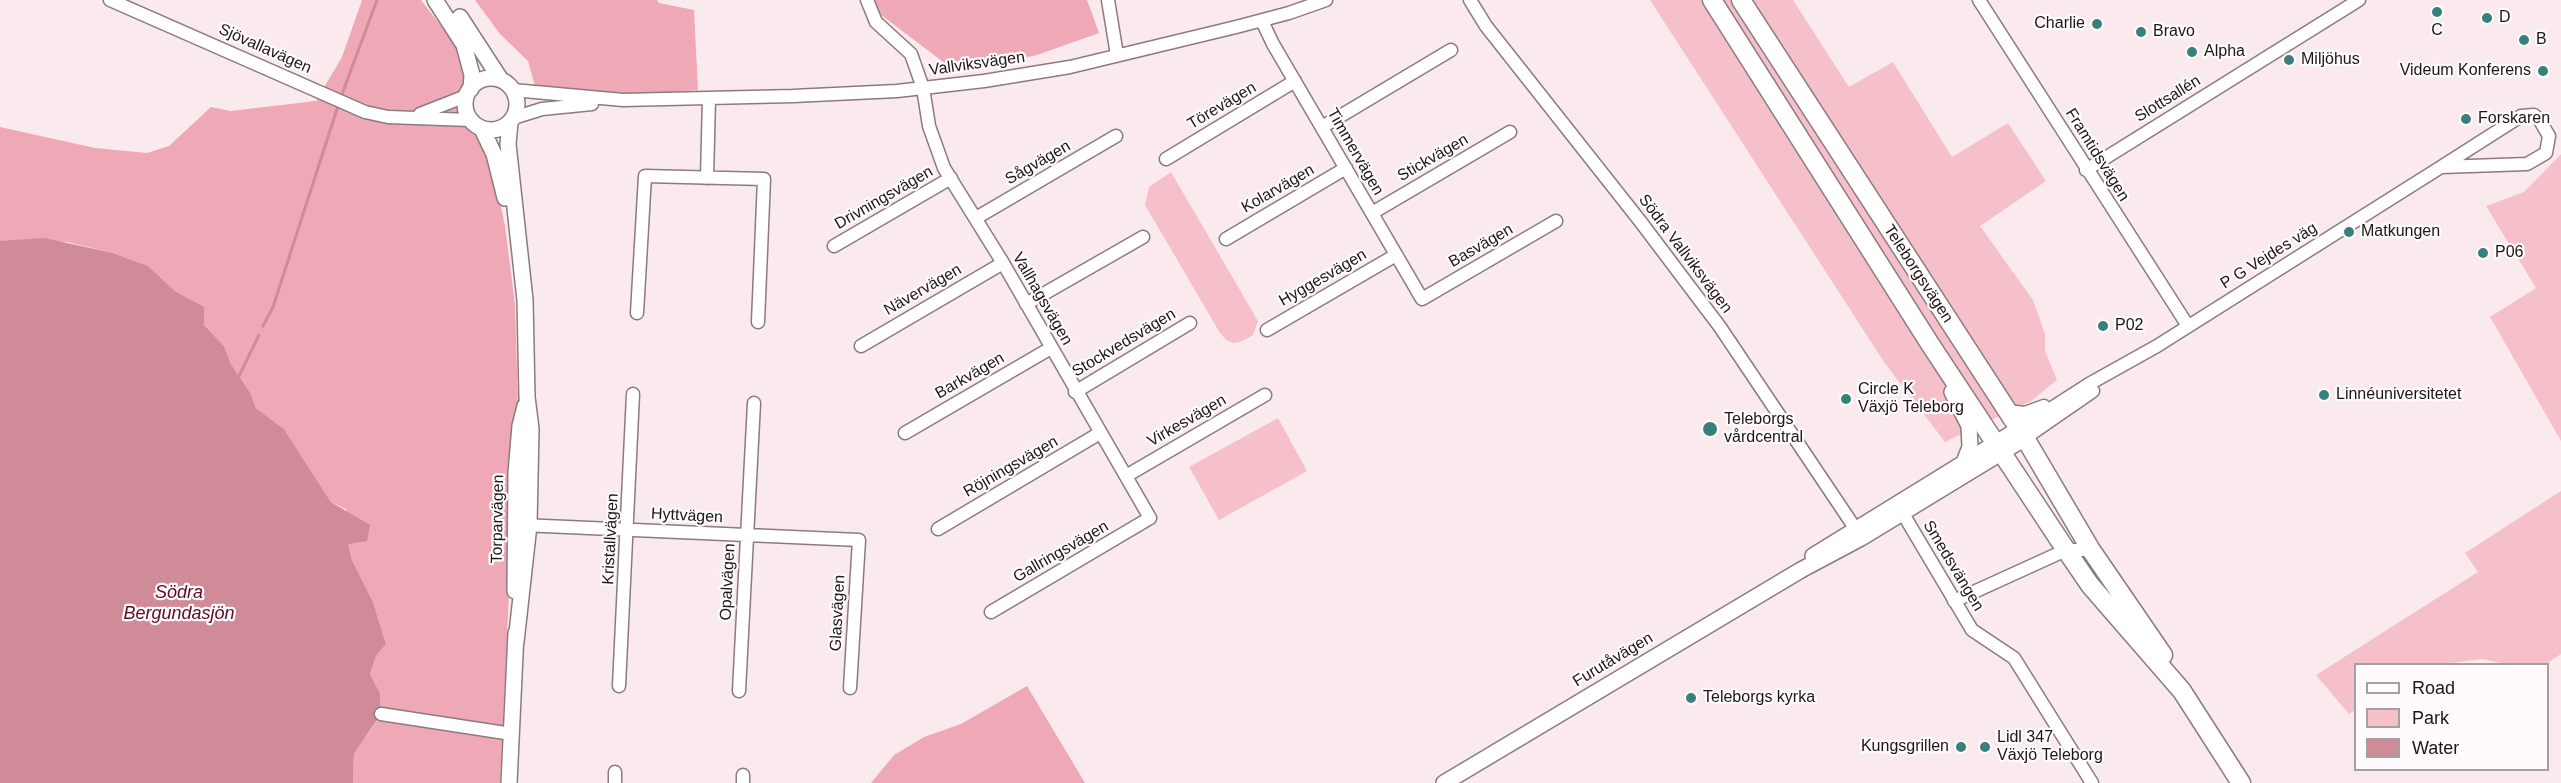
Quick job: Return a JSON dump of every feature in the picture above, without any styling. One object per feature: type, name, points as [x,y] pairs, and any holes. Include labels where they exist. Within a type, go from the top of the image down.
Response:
[{"type":"main road","name":"Teleborgsvägen","points":[[1712,0],[1947,369],[2022,457],[2046,495],[2091,550],[2174,670],[2182,691]]},
{"type":"main road","name":"Teleborgsvägen","points":[[1741,0],[2007,411],[2010,442],[2066,550],[2090,585],[2182,691],[2241,783]]},
{"type":"street","name":"Sjövallavägen","points":[[110,0],[365,112],[388,117],[476,124]]},
{"type":"street","points":[[435,0],[464,45],[472,75],[466,110],[476,124],[497,130],[512,120],[517,104],[513,90],[501,80],[447,0]]},
{"type":"street","name":"Vallhagsvägen","points":[[867,0],[876,22],[911,54],[923,88],[929,126],[951,178],[1003,263],[1075,392],[1150,518],[1148,520]]},
{"type":"street","points":[[1108,0],[1117,55]]},
{"type":"street","name":"Vallviksvägen","points":[[512,120],[543,110],[623,100],[793,96],[923,88],[984,81],[1117,55],[1262,21],[1326,0]]},
{"type":"street","name":"Södra Vallviksvägen","points":[[1470,0],[1486,26],[1640,221],[1720,327],[1858,533]]},
{"type":"street","name":"Framtidsvägen","points":[[1979,0],[2188,326]]},
{"type":"street","name":"Slottsallén","points":[[2086,170],[2360,0]]},
{"type":"street","name":"Timmervägen","points":[[1262,21],[1422,299]]},
{"type":"street","points":[[1322,127],[1451,50]]},
{"type":"street","points":[[469,92],[484,79],[501,80]]},
{"type":"street","name":"Törevägen","points":[[1166,159],[1295,81]]},
{"type":"street","name":"Vallviksvägen","points":[[513,90],[623,100]]},
{"type":"street","name":"Sjövallavägen","points":[[410,117],[469,92]]},
{"type":"street","points":[[707,178],[709,98]]},
{"type":"street","name":"P G Vejdes väg","points":[[2010,442],[2070,396],[2188,326],[2441,167],[2521,117],[2534,116],[2539,119],[2549,136],[2546,153],[2527,164],[2441,167]]},
{"type":"street","name":"Torparvägen","points":[[509,783],[521,525],[531,429],[527,398],[521,268],[508,144],[512,120]]},
{"type":"street","name":"Torparvägen","points":[[476,124],[497,163],[521,268]]},
{"type":"street","name":"Stickvägen","points":[[1372,213],[1510,132]]},
{"type":"street","name":"Sågvägen","points":[[976,219],[1116,136]]},
{"type":"street","name":"Kolarvägen","points":[[1226,239],[1346,168]]},
{"type":"street","points":[[637,313],[645,176],[764,179],[758,322]]},
{"type":"street","name":"Drivningsvägen","points":[[834,246],[951,178]]},
{"type":"street","name":"Basvägen","points":[[1422,299],[1556,221]]},
{"type":"street","points":[[1026,304],[1143,237]]},
{"type":"street","name":"Hyggesvägen","points":[[1267,330],[1396,255]]},
{"type":"street","name":"Nävervägen","points":[[861,346],[1003,263]]},
{"type":"street","name":"Stockvedsvägen","points":[[1075,392],[1190,323]]},
{"type":"street","name":"Barkvägen","points":[[905,433],[1051,348]]},
{"type":"street","points":[[1947,369],[1952,393],[1969,426],[1970,447],[1964,462]]},
{"type":"street","name":"P G Vejdes väg","points":[[2010,442],[2096,388],[2114,371]]},
{"type":"street","name":"Kristallvägen","points":[[619,686],[629,529],[633,393]]},
{"type":"street","name":"Virkesvägen","points":[[1126,477],[1265,395]]},
{"type":"street","points":[[2007,411],[2030,412],[2070,396]]},
{"type":"street","name":"Opalvägen","points":[[739,691],[754,403]]},
{"type":"street","name":"Röjningsvägen","points":[[938,529],[1100,433]]},
{"type":"street","name":"Furutåvägen","points":[[1899,508],[1964,462],[2010,442]]},
{"type":"street","name":"Furutåvägen","points":[[1444,783],[2010,442]]},
{"type":"street","name":"Smedsvängen","points":[[1899,508],[1972,630],[2014,658],[2092,783]]},
{"type":"street","name":"Gallringsvägen","points":[[991,612],[1148,520]]},
{"type":"street","name":"Hyttvägen","points":[[521,525],[859,540]]},
{"type":"street","name":"Glasvägen","points":[[850,688],[859,540]]},
{"type":"street","points":[[1954,601],[2066,550],[2091,550]]},
{"type":"street","points":[[381,714],[512,734]]},
{"type":"green space","points":[[1650,0],[1793,0],[1849,87],[1893,62],[1952,157],[2008,123],[2046,181],[1980,226],[2033,300],[2045,334],[2045,351],[2057,380],[2031,401],[1945,442],[1884,362]]},
{"type":"green space","points":[[2561,154],[2561,441],[2490,317],[2536,288],[2486,206],[2524,192]]},
{"type":"green space","points":[[1171,172],[1258,321],[1253,335],[1243,341],[1234,343],[1226,340],[1220,333],[1145,205],[1149,187]]},
{"type":"green space","points":[[1278,418],[1307,471],[1219,520],[1189,467]]},
{"type":"green space","points":[[2561,491],[2561,654],[2548,663],[2500,663],[2483,659],[2452,663],[2354,663],[2354,711],[2349,714],[2316,675],[2478,572],[2465,553]]},
{"type":"shaded area","points":[[362,0],[421,0],[451,39],[462,60],[466,78],[460,110],[466,124],[480,135],[490,153],[505,226],[515,304],[518,406],[500,783],[353,783],[354,754],[381,715],[380,693],[370,674],[376,656],[386,644],[373,602],[352,560],[348,544],[346,509],[331,502],[284,429],[256,408],[251,394],[231,364],[224,346],[204,325],[203,307],[175,291],[148,266],[113,253],[67,242],[0,241],[0,127],[95,148],[147,153],[169,146],[211,107],[230,111],[316,101],[342,57]]},
{"type":"shaded area","points":[[475,0],[657,0],[659,3],[694,10],[698,90],[659,93],[579,93],[536,89],[528,61],[500,34]]},
{"type":"shaded area","points":[[874,0],[1087,0],[1099,33],[1037,55],[955,71],[880,14]]},
{"type":"shaded area","points":[[1027,686],[1085,783],[871,783],[894,755],[924,737],[961,724]]},
{"type":"water","name":"Södra Bergundasjön","points":[[44,238],[113,253],[148,266],[175,291],[204,307],[204,325],[224,346],[231,364],[251,394],[256,408],[284,429],[331,502],[370,525],[367,541],[348,544],[352,560],[373,602],[386,644],[376,656],[370,674],[380,693],[381,714],[354,754],[353,783],[0,783],[0,241]]},
{"type":"waterway","points":[[341,97],[377,0]]},
{"type":"waterway","points":[[263,326],[273,307],[339,103]]},
{"type":"waterway","points":[[239,376],[259,335]]},
{"type":"place","name":"C","points":[[2437,12]]},
{"type":"place","name":"D","points":[[2487,18]]},
{"type":"place","name":"Charlie","points":[[2097,24]]},
{"type":"place","name":"Bravo","points":[[2141,32]]},
{"type":"place","name":"B","points":[[2524,40]]},
{"type":"place","name":"Alpha","points":[[2192,52]]},
{"type":"place","name":"Miljöhus","points":[[2289,60]]},
{"type":"place","name":"Videum Konferens","points":[[2543,71]]},
{"type":"place","name":"Forskaren","points":[[2466,119]]},
{"type":"place","name":"Matkungen","points":[[2349,232]]},
{"type":"place","name":"P06","points":[[2483,253]]},
{"type":"place","name":"P02","points":[[2103,326]]},
{"type":"place","name":"Linnéuniversitetet","points":[[2324,395]]},
{"type":"place","name":"Circle K Växjö Teleborg","points":[[1846,399]]},
{"type":"place","name":"Teleborgs vårdcentral","points":[[1710,429]]},
{"type":"place","name":"Teleborgs kyrka","points":[[1691,698]]},
{"type":"place","name":"Kungsgrillen","points":[[1961,747]]},
{"type":"place","name":"Lidl 347 Växjö Teleborg","points":[[1985,747]]}]
